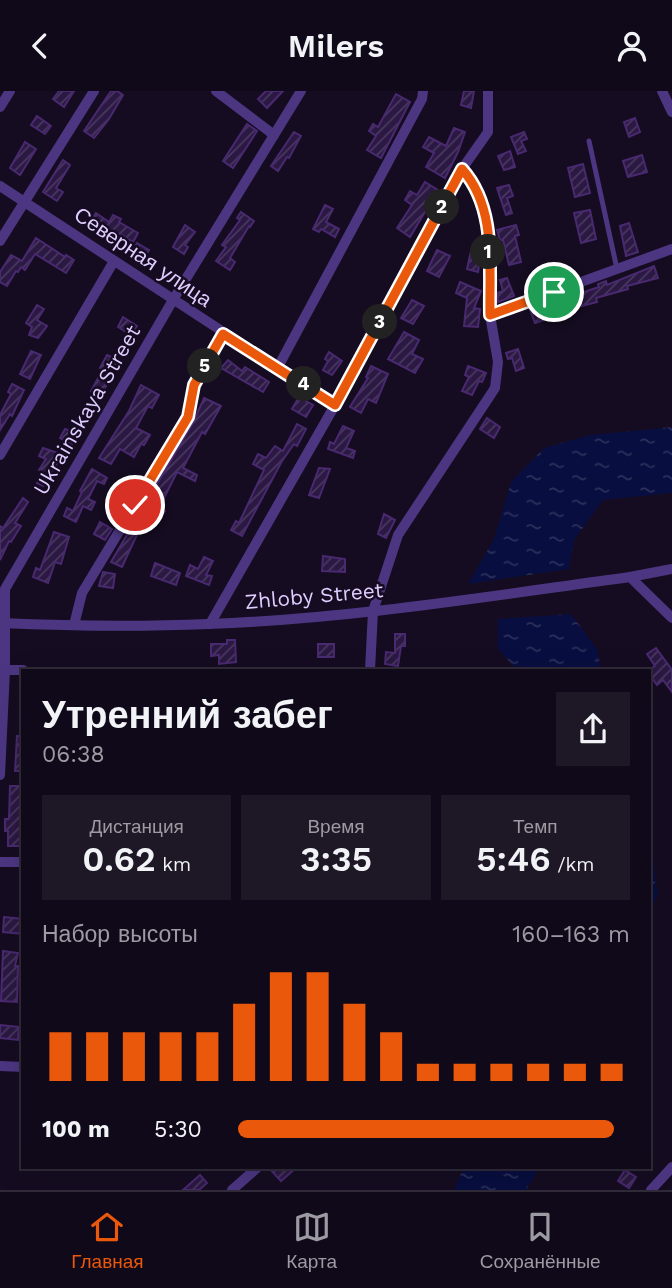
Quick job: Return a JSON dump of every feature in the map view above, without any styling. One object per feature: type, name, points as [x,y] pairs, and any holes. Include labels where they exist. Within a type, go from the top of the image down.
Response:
[{"type":"street","points":[[0,107],[10,91]]},
{"type":"street","points":[[0,241],[94,91]]},
{"type":"street","points":[[216,91],[274,135]]},
{"type":"street","name":"Ukrainskaya Street","points":[[0,775],[5,589],[173,300],[301,91]]},
{"type":"street","points":[[278,367],[422,99],[423,91]]},
{"type":"street","points":[[210,624],[335,405],[462,169],[488,132],[488,91]]},
{"type":"street","points":[[662,91],[672,112]]},
{"type":"street","points":[[370,669],[373,611],[398,535],[495,388],[498,362],[490,315],[487,216],[475,184],[462,169]]},
{"type":"street","name":"Северная улица","points":[[0,186],[335,405]]},
{"type":"street","points":[[490,315],[672,249]]},
{"type":"street","points":[[0,455],[114,261]]},
{"type":"street","points":[[74,625],[82,593],[188,417],[194,385],[223,334]]},
{"type":"street","name":"Zhloby Street","points":[[2,623],[210,624],[373,611],[672,569]]},
{"type":"street","points":[[630,577],[672,618]]},
{"type":"street","points":[[3,670],[21,670]]},
{"type":"street","points":[[0,862],[21,862]]},
{"type":"street","points":[[0,1066],[21,1067]]},
{"type":"street","points":[[652,1190],[672,1167]]},
{"type":"street","points":[[232,1190],[256,1169]]},
{"type":"lane","points":[[589,141],[618,269]]},
{"type":"water","points":[[672,427],[672,493],[603,500],[574,540],[569,569],[468,584],[494,539],[511,482],[544,448],[590,435]]},
{"type":"water","points":[[571,614],[597,649],[601,669],[516,669],[498,649],[498,619]]},
{"type":"water","points":[[651,844],[658,895],[651,911]]},
{"type":"water","points":[[463,1169],[539,1169],[526,1190],[454,1190]]},
{"type":"building","points":[[59,91],[74,91],[64,107],[53,99]]},
{"type":"building","points":[[111,91],[123,95],[94,138],[84,131]]},
{"type":"building","points":[[266,91],[283,91],[267,108],[258,99]]},
{"type":"building","points":[[464,91],[474,91],[471,108],[461,105]]},
{"type":"building","points":[[396,94],[410,102],[381,158],[367,150],[376,136],[369,131],[373,124],[378,127]]},
{"type":"building","points":[[37,116],[51,126],[45,134],[31,125]]},
{"type":"building","points":[[635,118],[640,132],[629,137],[624,122]]},
{"type":"building","points":[[247,124],[257,131],[233,168],[223,161]]},
{"type":"building","points":[[454,128],[465,132],[445,178],[426,167],[434,153],[423,147],[429,137],[446,146]]},
{"type":"building","points":[[294,132],[301,136],[278,171],[271,166]]},
{"type":"building","points":[[524,132],[527,139],[521,141],[526,151],[518,154],[511,137]]},
{"type":"building","points":[[25,142],[36,149],[20,175],[10,168]]},
{"type":"building","points":[[510,151],[515,167],[504,170],[498,156]]},
{"type":"building","points":[[642,155],[647,172],[628,177],[623,161]]},
{"type":"building","points":[[63,160],[70,165],[56,188],[63,192],[57,201],[43,192]]},
{"type":"building","points":[[583,164],[590,193],[575,197],[568,168]]},
{"type":"building","points":[[425,182],[438,190],[410,237],[397,228],[412,205],[405,200],[410,191],[417,195]]},
{"type":"building","points":[[509,185],[513,196],[507,198],[512,213],[506,215],[497,188]]},
{"type":"building","points":[[325,205],[333,209],[326,222],[339,229],[335,237],[321,229],[319,232],[313,229]]},
{"type":"building","points":[[590,210],[596,239],[581,243],[574,213]]},
{"type":"building","points":[[241,212],[254,221],[230,258],[235,262],[230,270],[216,261],[226,247],[222,245],[240,220],[237,218]]},
{"type":"building","points":[[96,213],[109,222],[113,215],[121,219],[119,222],[138,233],[133,242],[101,225],[98,230],[89,224]]},
{"type":"building","points":[[629,223],[638,252],[626,256],[620,226]]},
{"type":"building","points":[[185,225],[195,232],[185,245],[188,247],[184,254],[173,247]]},
{"type":"building","points":[[516,225],[519,235],[515,236],[521,262],[509,265],[503,240],[500,240],[497,230]]},
{"type":"building","points":[[36,238],[74,260],[66,273],[35,254],[25,270],[21,267],[16,271],[7,286],[0,282],[0,272],[11,255],[22,261]]},
{"type":"building","points":[[137,243],[149,250],[143,260],[131,253]]},
{"type":"building","points":[[437,250],[450,256],[439,277],[427,271]]},
{"type":"building","points":[[471,251],[481,254],[478,272],[467,269]]},
{"type":"building","points":[[654,266],[658,278],[596,298],[597,302],[562,311],[564,317],[535,323],[530,310],[599,287],[598,284],[606,281],[607,285]]},
{"type":"building","points":[[507,278],[514,296],[498,302],[497,293],[503,291],[500,280]]},
{"type":"building","points":[[460,282],[481,291],[474,308],[480,309],[478,327],[464,326],[467,298],[456,293]]},
{"type":"building","points":[[412,300],[424,306],[413,324],[401,318]]},
{"type":"building","points":[[37,305],[44,309],[37,320],[47,326],[38,338],[29,335],[32,327],[26,323]]},
{"type":"building","points":[[123,317],[137,326],[131,335],[118,327]]},
{"type":"building","points":[[404,332],[419,340],[412,354],[423,359],[415,373],[388,359]]},
{"type":"building","points":[[518,349],[524,368],[516,371],[512,358],[508,359],[506,353]]},
{"type":"building","points":[[31,351],[41,355],[30,379],[20,374]]},
{"type":"building","points":[[329,352],[342,361],[332,375],[323,370]]},
{"type":"building","points":[[107,355],[123,363],[119,370],[115,368],[101,396],[91,391]]},
{"type":"building","points":[[228,360],[242,371],[245,367],[269,382],[263,392],[221,368]]},
{"type":"building","points":[[371,366],[388,374],[376,403],[368,399],[361,413],[350,407],[368,378],[366,377]]},
{"type":"building","points":[[468,366],[486,373],[472,395],[462,391],[469,377],[465,375]]},
{"type":"building","points":[[12,384],[24,390],[12,416],[10,414],[0,430],[0,415],[11,394],[8,392]]},
{"type":"building","points":[[141,385],[159,395],[152,408],[148,406],[136,428],[150,435],[134,457],[120,449],[111,464],[99,458],[129,411]]},
{"type":"building","points":[[299,397],[313,405],[306,417],[292,409]]},
{"type":"building","points":[[204,398],[221,406],[205,434],[202,432],[183,468],[197,475],[195,481],[177,472],[159,508],[165,511],[161,518],[148,511],[122,567],[111,562],[194,421]]},
{"type":"building","points":[[78,417],[87,422],[72,444],[60,438],[65,429],[71,431]]},
{"type":"building","points":[[487,418],[500,427],[494,438],[480,429]]},
{"type":"building","points":[[297,424],[306,429],[297,446],[294,444],[282,461],[242,536],[231,530],[236,521],[239,523],[264,470],[253,464],[258,454],[266,458],[275,446],[283,451]]},
{"type":"building","points":[[343,426],[354,431],[346,448],[355,451],[353,458],[328,449],[330,442],[334,444]]},
{"type":"building","points":[[43,448],[67,456],[63,464],[58,462],[43,486],[37,483],[42,472],[39,470],[46,459],[39,456]]},
{"type":"building","points":[[319,468],[330,469],[319,498],[309,495]]},
{"type":"building","points":[[92,469],[107,478],[104,484],[97,481],[88,499],[95,502],[91,510],[83,506],[76,522],[64,516],[67,508],[73,511]]},
{"type":"building","points":[[23,498],[28,502],[15,523],[21,526],[11,542],[9,541],[0,560],[0,526],[3,528]]},
{"type":"building","points":[[384,514],[395,520],[386,538],[378,534]]},
{"type":"building","points":[[100,522],[112,529],[105,540],[94,534]]},
{"type":"building","points":[[54,532],[69,537],[61,564],[55,562],[48,583],[33,577],[36,568],[40,570]]},
{"type":"building","points":[[323,556],[345,559],[345,572],[322,571]]},
{"type":"building","points":[[204,557],[213,561],[206,575],[212,576],[209,585],[186,576],[190,565],[198,569]]},
{"type":"building","points":[[155,563],[180,573],[176,585],[151,576]]},
{"type":"building","points":[[103,572],[115,574],[113,588],[99,586]]},
{"type":"building","points":[[395,634],[405,634],[405,646],[401,646],[398,666],[385,664],[386,652],[395,653]]},
{"type":"building","points":[[227,640],[235,640],[236,662],[219,664],[219,655],[211,656],[211,644],[227,644]]},
{"type":"building","points":[[318,644],[334,644],[334,657],[318,657]]},
{"type":"building","points":[[656,648],[672,670],[672,692],[663,680],[657,685],[651,677],[650,669],[655,666],[647,654]]},
{"type":"building","points":[[17,736],[21,736],[21,771],[15,771]]},
{"type":"building","points":[[10,786],[21,786],[21,846],[8,846],[5,819],[9,819]]},
{"type":"building","points":[[4,917],[21,919],[21,934],[3,932]]},
{"type":"building","points":[[3,951],[18,953],[15,966],[18,966],[17,1002],[1,1001]]},
{"type":"building","points":[[0,1025],[19,1027],[18,1040],[0,1038]]},
{"type":"building","points":[[270,1169],[295,1169],[281,1181]]},
{"type":"building","points":[[625,1170],[636,1177],[629,1188],[618,1181]]},
{"type":"building","points":[[200,1175],[207,1183],[199,1190],[183,1190]]},
{"type":"route","points":[[135,505],[188,417],[194,385],[223,334],[335,405],[462,169],[475,184],[487,216],[490,315],[554,292]]}]
